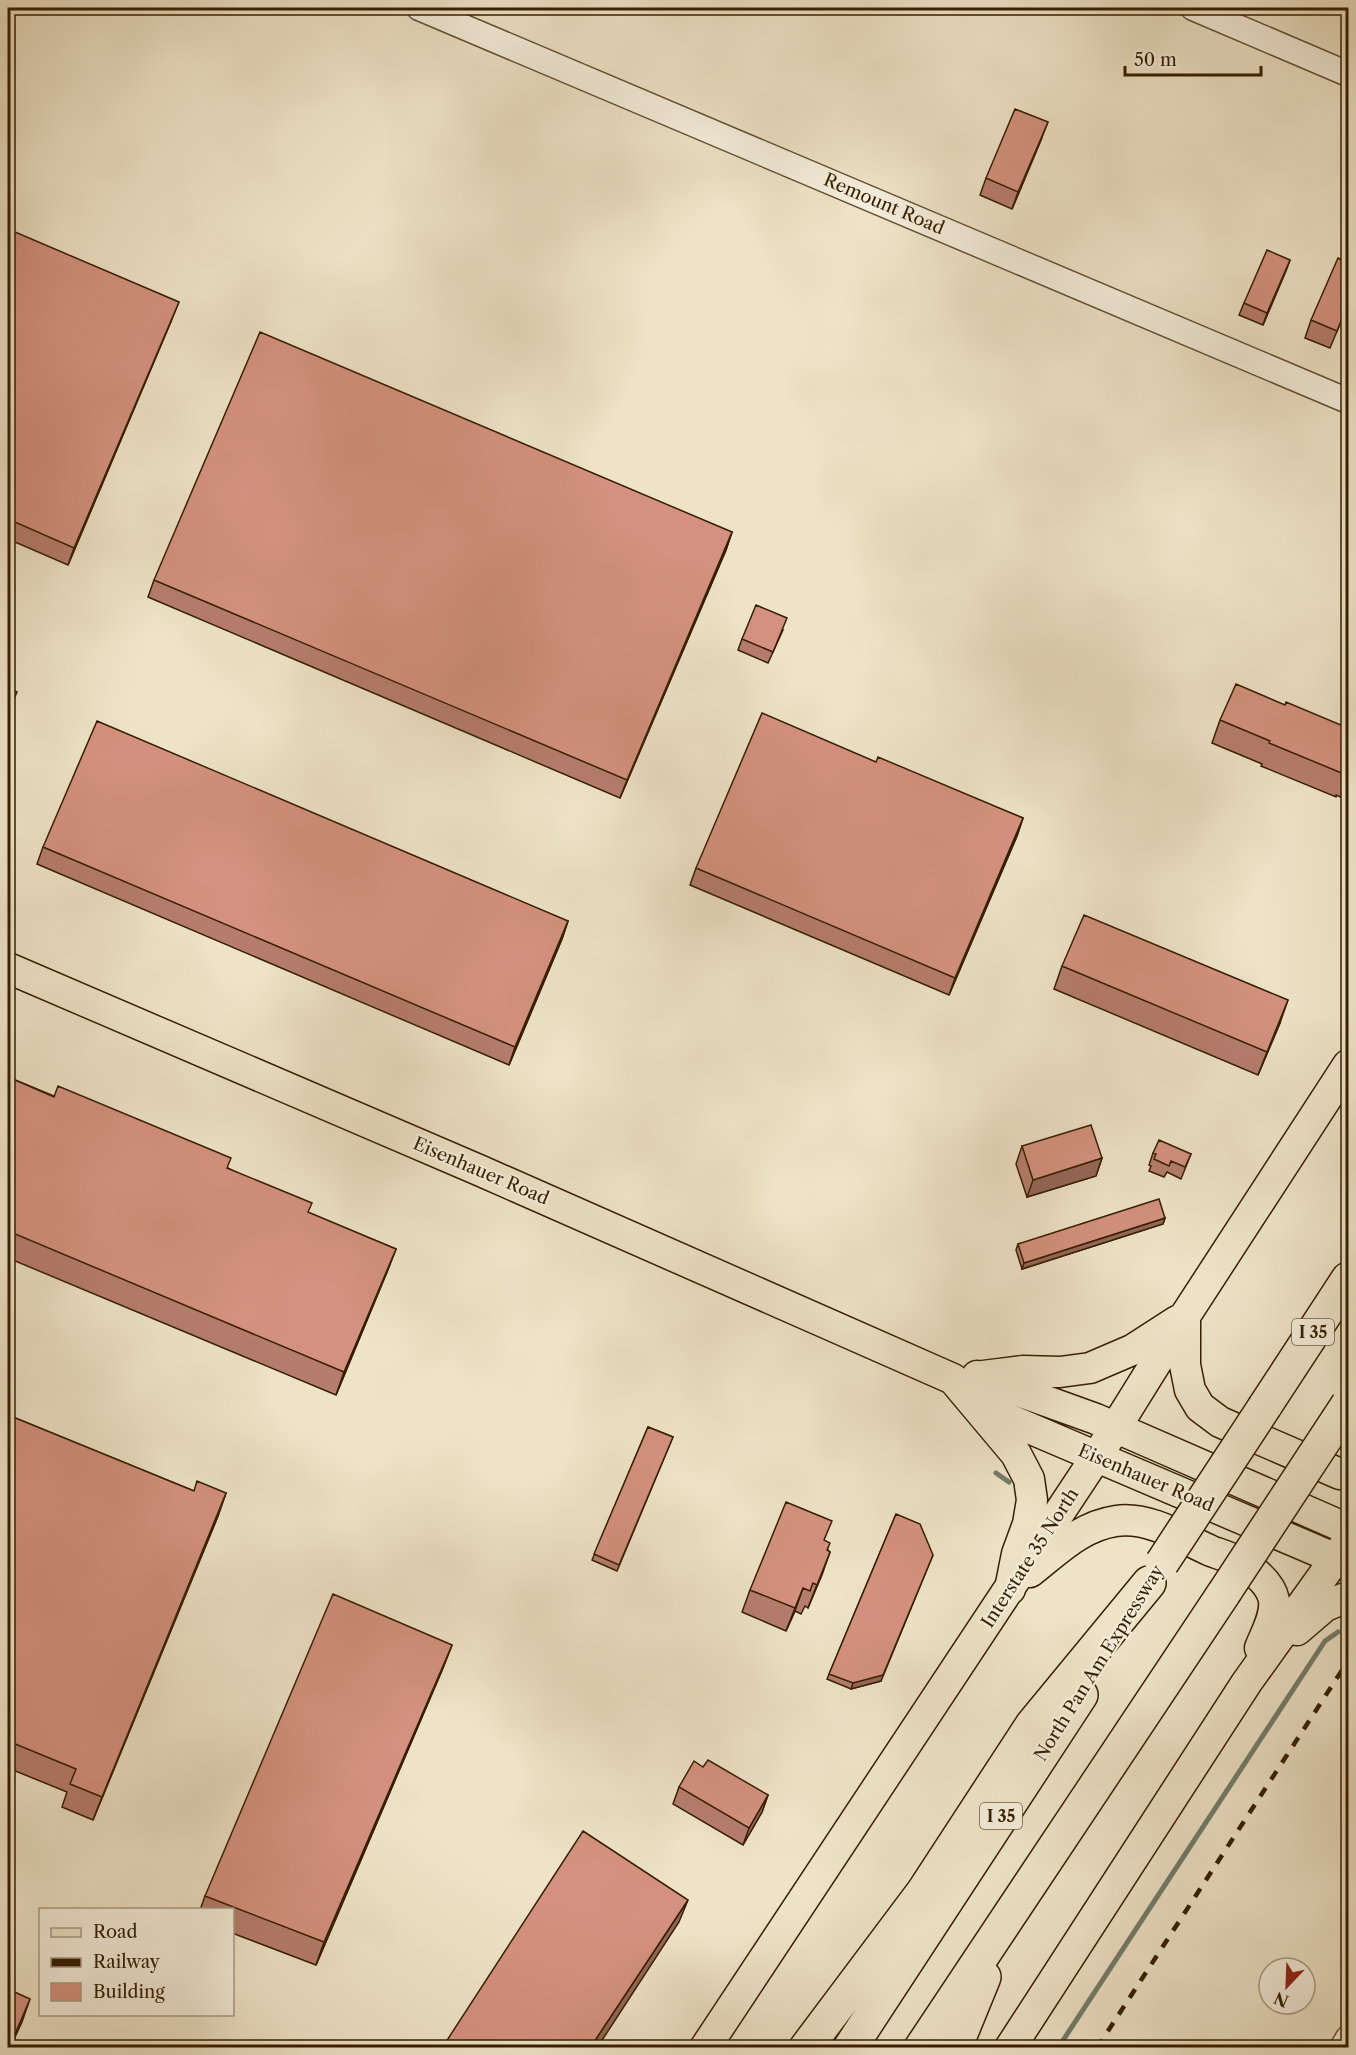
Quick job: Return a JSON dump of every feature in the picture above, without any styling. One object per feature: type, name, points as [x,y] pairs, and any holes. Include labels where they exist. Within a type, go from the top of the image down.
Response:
[{"type":"highway","points":[[1271,1395],[1348,1255]]},
{"type":"highway","name":"North Pan Am Expressway","points":[[850,2048],[1075,1704],[1155,1573],[1348,1279]]},
{"type":"highway","points":[[921,2048],[1348,1404]]},
{"type":"highway","points":[[806,2048],[916,1901],[1032,1725],[1155,1573]]},
{"type":"highway","points":[[955,2048],[1011,1912]]},
{"type":"main road","name":"Eisenhauer Road","points":[[8,968],[481,1171],[968,1387],[1096,1457],[1344,1555]]},
{"type":"main road","name":"Interstate 35 North","points":[[705,2048],[754,1970],[1116,1427],[1185,1316],[1348,1065]]},
{"type":"main road","points":[[1010,1589],[1017,1554],[1028,1524],[1032,1500],[1029,1479],[1016,1454],[968,1387],[1023,1371],[1060,1372],[1090,1368],[1132,1350],[1185,1316]]},
{"type":"main road","points":[[1185,1316],[1185,1365],[1190,1390],[1200,1407],[1220,1422],[1341,1474],[1348,1473]]},
{"type":"main road","name":"Eisenhauer Road","points":[[968,1387],[1116,1427],[1348,1529]]},
{"type":"main road","points":[[1010,1589],[1074,1537],[1095,1526],[1117,1521],[1134,1521],[1155,1526],[1245,1565],[1266,1582],[1274,1600],[1273,1617],[1247,1682]]},
{"type":"main road","points":[[1010,2048],[1247,1682],[1344,1555]]},
{"type":"main road","points":[[1247,1682],[1299,1627],[1326,1606],[1348,1597]]},
{"type":"street","name":"Remount Road","points":[[419,8],[1348,401]]},
{"type":"street","points":[[1193,8],[1348,74]]},
{"type":"street","points":[[1342,2048],[1348,2038]]},
{"type":"building","points":[[1015,109],[1048,122],[1018,192],[986,178]]},
{"type":"building","points":[[8,229],[179,302],[74,548],[8,519]]},
{"type":"building","points":[[1267,250],[1290,260],[1267,313],[1244,303]]},
{"type":"building","points":[[1338,258],[1348,263],[1348,303],[1337,331],[1311,320]]},
{"type":"building","points":[[260,332],[732,532],[627,780],[154,580]]},
{"type":"building","points":[[756,605],[787,618],[773,652],[742,639]]},
{"type":"building","points":[[1236,684],[1348,728],[1348,774],[1269,743],[1270,741],[1220,720]]},
{"type":"building","points":[[8,688],[17,692],[8,713]]},
{"type":"building","points":[[762,713],[876,762],[878,757],[1023,818],[955,978],[696,868]]},
{"type":"building","points":[[97,721],[568,921],[515,1047],[43,847]]},
{"type":"building","points":[[1084,915],[1288,1000],[1267,1052],[1062,966]]},
{"type":"building","points":[[8,1077],[54,1097],[58,1086],[231,1158],[227,1168],[312,1203],[308,1212],[396,1249],[344,1372],[8,1231]]},
{"type":"building","points":[[1091,1125],[1102,1158],[1033,1180],[1022,1146]]},
{"type":"building","points":[[1159,1140],[1191,1154],[1185,1167],[1171,1161],[1169,1166],[1154,1159],[1156,1154],[1153,1153]]},
{"type":"building","points":[[1159,1199],[1165,1218],[1024,1263],[1018,1244]]},
{"type":"building","points":[[8,1415],[194,1491],[197,1481],[226,1493],[102,1797],[70,1784],[76,1769],[8,1741]]},
{"type":"building","points":[[648,1427],[673,1437],[619,1565],[594,1554]]},
{"type":"building","points":[[786,1502],[832,1521],[824,1540],[830,1543],[827,1550],[830,1552],[817,1585],[813,1583],[810,1591],[803,1588],[795,1608],[750,1590]]},
{"type":"building","points":[[896,1514],[920,1524],[933,1555],[883,1675],[853,1683],[829,1674]]},
{"type":"building","points":[[333,1594],[452,1645],[324,1942],[205,1896]]},
{"type":"building","points":[[708,1760],[768,1795],[749,1828],[679,1787],[694,1761],[703,1767]]},
{"type":"building","points":[[583,1831],[688,1900],[590,2048],[442,2048]]},
{"type":"building","points":[[8,1989],[30,1999],[9,2048],[8,2048]]},
{"type":"waterway","points":[[996,1473],[1009,1482]]},
{"type":"waterway","points":[[1058,2048],[1325,1641],[1338,1632]]},
{"type":"railway","points":[[1097,2048],[1348,1661]]}]
